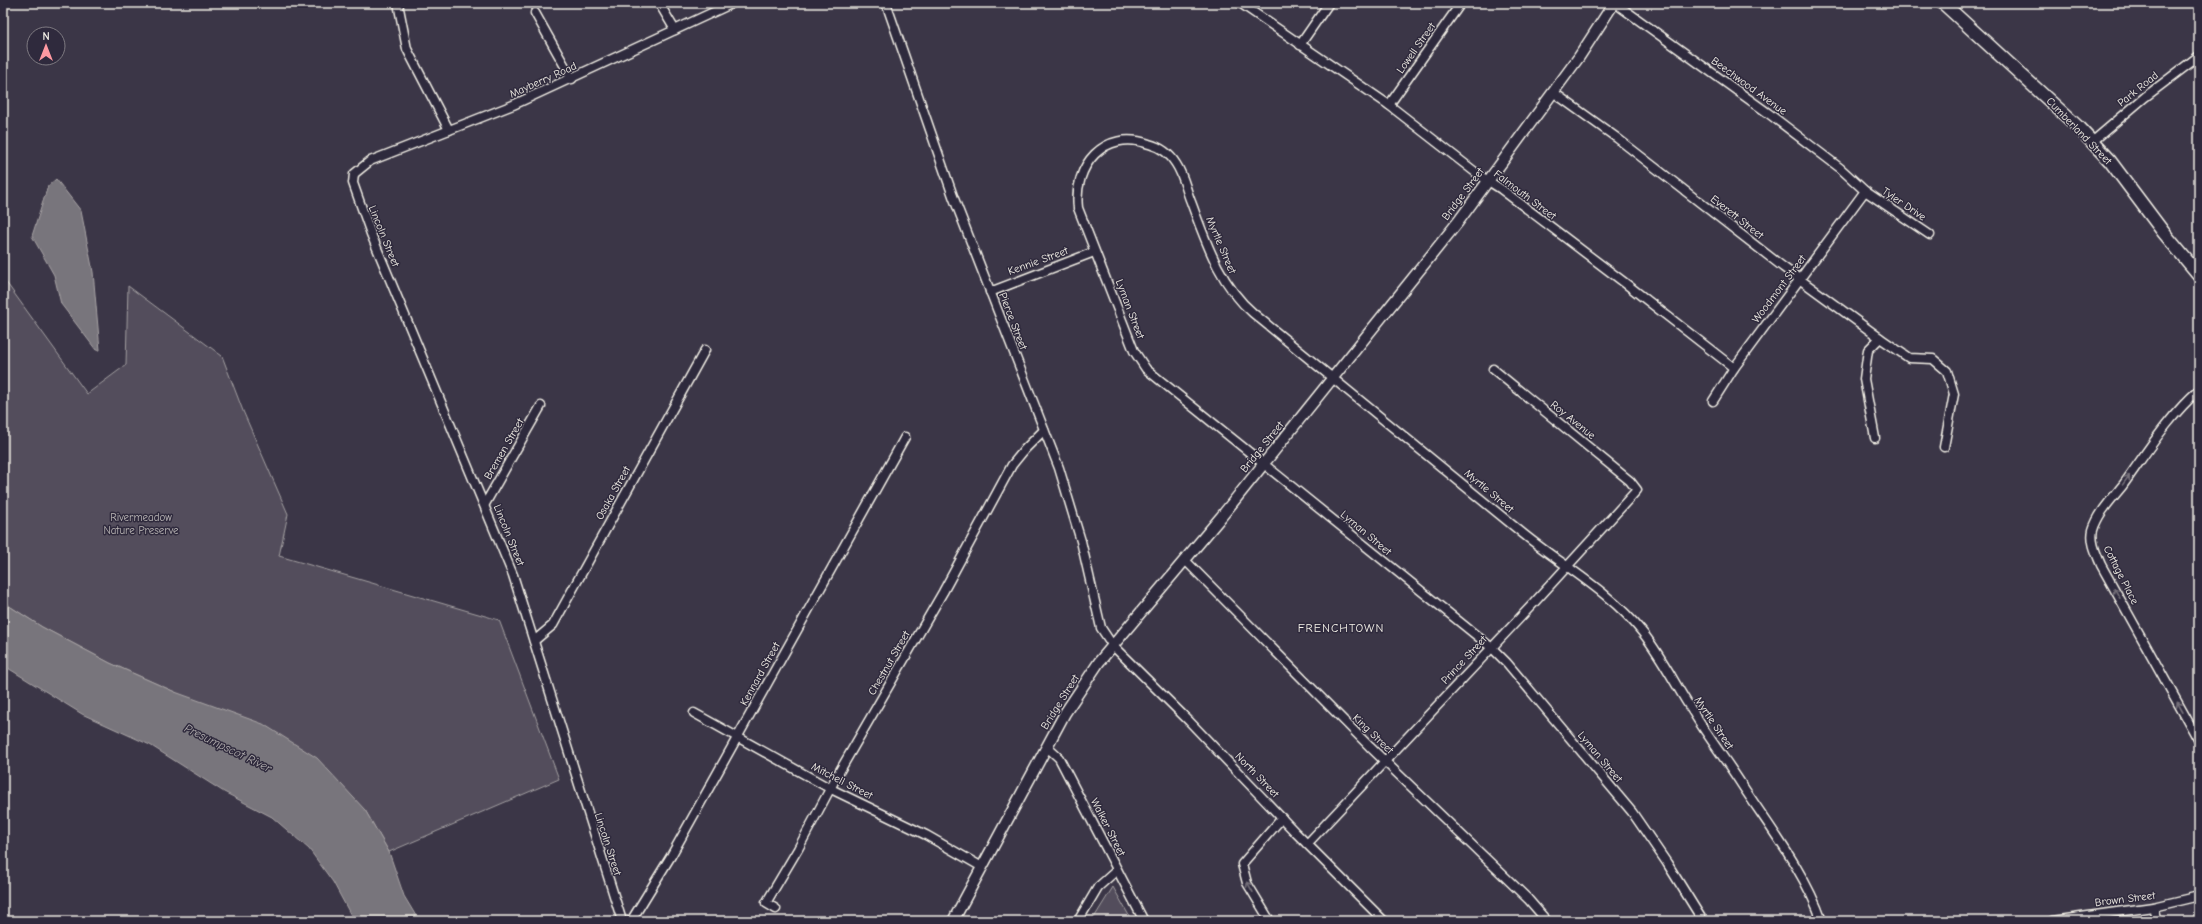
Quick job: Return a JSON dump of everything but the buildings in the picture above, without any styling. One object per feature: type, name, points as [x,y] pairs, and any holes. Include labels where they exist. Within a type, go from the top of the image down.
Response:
[{"type":"main road","name":"Cumberland Street","points":[[1943,3],[2077,126],[2110,161],[2164,233],[2199,275]]},
{"type":"street","points":[[398,3],[406,49],[449,130]]},
{"type":"street","points":[[659,3],[675,30]]},
{"type":"street","name":"Mayberry Road","points":[[359,168],[370,160],[449,130],[572,79],[733,3]]},
{"type":"street","name":"Pierce Street","points":[[886,3],[937,155],[1059,468],[1073,511],[1097,618],[1101,628],[1113,646]]},
{"type":"street","name":"Falmouth Street","points":[[1240,3],[1389,106],[1734,368]]},
{"type":"street","points":[[1300,44],[1329,3]]},
{"type":"street","name":"Lowell Street","points":[[1389,106],[1461,3]]},
{"type":"street","name":"Bridge Street","points":[[953,921],[1065,713],[1113,646],[1333,379],[1489,181],[1615,3]]},
{"type":"street","name":"Beechwood Avenue","points":[[1615,3],[1768,113],[1840,168],[1865,191]]},
{"type":"street","points":[[535,13],[572,79]]},
{"type":"street","name":"Park Road","points":[[2092,142],[2145,97],[2199,56]]},
{"type":"street","name":"Everett Street","points":[[1553,92],[1617,138],[1880,338],[1909,358],[1934,359],[1947,371],[1954,394],[1944,448]]},
{"type":"street","name":"Myrtle Street","points":[[1101,149],[1117,142],[1136,141],[1153,145],[1168,154],[1180,171],[1216,263],[1231,290],[1251,311],[1524,534],[1568,566],[1615,605],[1642,633],[1798,871],[1813,898],[1822,921]]},
{"type":"street","name":"Lyman Street","points":[[1101,149],[1086,163],[1078,184],[1078,208],[1134,351],[1146,370],[1264,463],[1492,648],[1507,663],[1632,812],[1667,863],[1703,921]]},
{"type":"street","name":"Lincoln Street","points":[[359,168],[354,174],[353,183],[359,204],[514,575],[622,921]]},
{"type":"street","name":"Tyler Drive","points":[[1865,191],[1930,236]]},
{"type":"street","name":"Woodmont Street","points":[[1712,401],[1734,368],[1865,191]]},
{"type":"street","name":"Kennie Street","points":[[990,292],[1094,252]]},
{"type":"street","points":[[1875,438],[1864,379],[1868,350],[1880,338]]},
{"type":"street","name":"Osaka Street","points":[[534,641],[553,625],[705,350]]},
{"type":"street","name":"Roy Avenue","points":[[1493,369],[1630,481],[1637,490]]},
{"type":"street","name":"Cottage Place","points":[[2199,390],[2187,401],[2162,430],[2104,510],[2092,532],[2093,545],[2099,560],[2199,741]]},
{"type":"street","name":"Bremen Street","points":[[485,504],[541,406]]},
{"type":"street","name":"Chestnut Street","points":[[776,909],[766,903],[1012,465],[1025,449],[1044,430]]},
{"type":"street","name":"Kennard Street","points":[[631,921],[671,856],[906,437]]},
{"type":"street","name":"Prince Street","points":[[1307,844],[1492,648],[1637,490]]},
{"type":"street","name":"King Street","points":[[1185,560],[1478,853],[1528,899],[1547,921]]},
{"type":"street","name":"North Street","points":[[1113,646],[1189,721],[1307,844],[1384,921]]},
{"type":"street","name":"Mitchell Street","points":[[694,713],[831,789],[926,834],[982,867]]},
{"type":"street","name":"Walker Street","points":[[1047,747],[1059,758],[1144,921]]},
{"type":"street","points":[[1270,921],[1247,883],[1242,864],[1282,818]]},
{"type":"street","points":[[1078,921],[1098,887],[1117,870]]},
{"type":"street","name":"Brown Street","points":[[2052,921],[2153,907],[2199,896]]},
{"type":"street","points":[[2153,907],[2157,921]]},
{"type":"green space","name":"Rivermeadow Nature Preserve","points":[[3,278],[87,394],[126,365],[128,286],[222,356],[243,411],[288,514],[279,556],[499,620],[559,779],[389,852],[365,810],[175,692],[110,663],[42,627],[3,602]]},
{"type":"green space","points":[[1113,887],[1132,921],[1092,921]]},
{"type":"water","points":[[56,179],[81,211],[93,272],[100,350],[96,350],[61,304],[54,275],[32,236],[48,186]]},
{"type":"water","name":"Presumpscot River","points":[[3,602],[42,627],[110,663],[175,692],[263,724],[317,758],[365,810],[389,852],[404,896],[419,921],[354,921],[333,882],[309,849],[272,817],[224,792],[150,745],[82,714],[3,665]]},
{"type":"district","name":"FRENCHTOWN","points":[[1341,628]]}]
